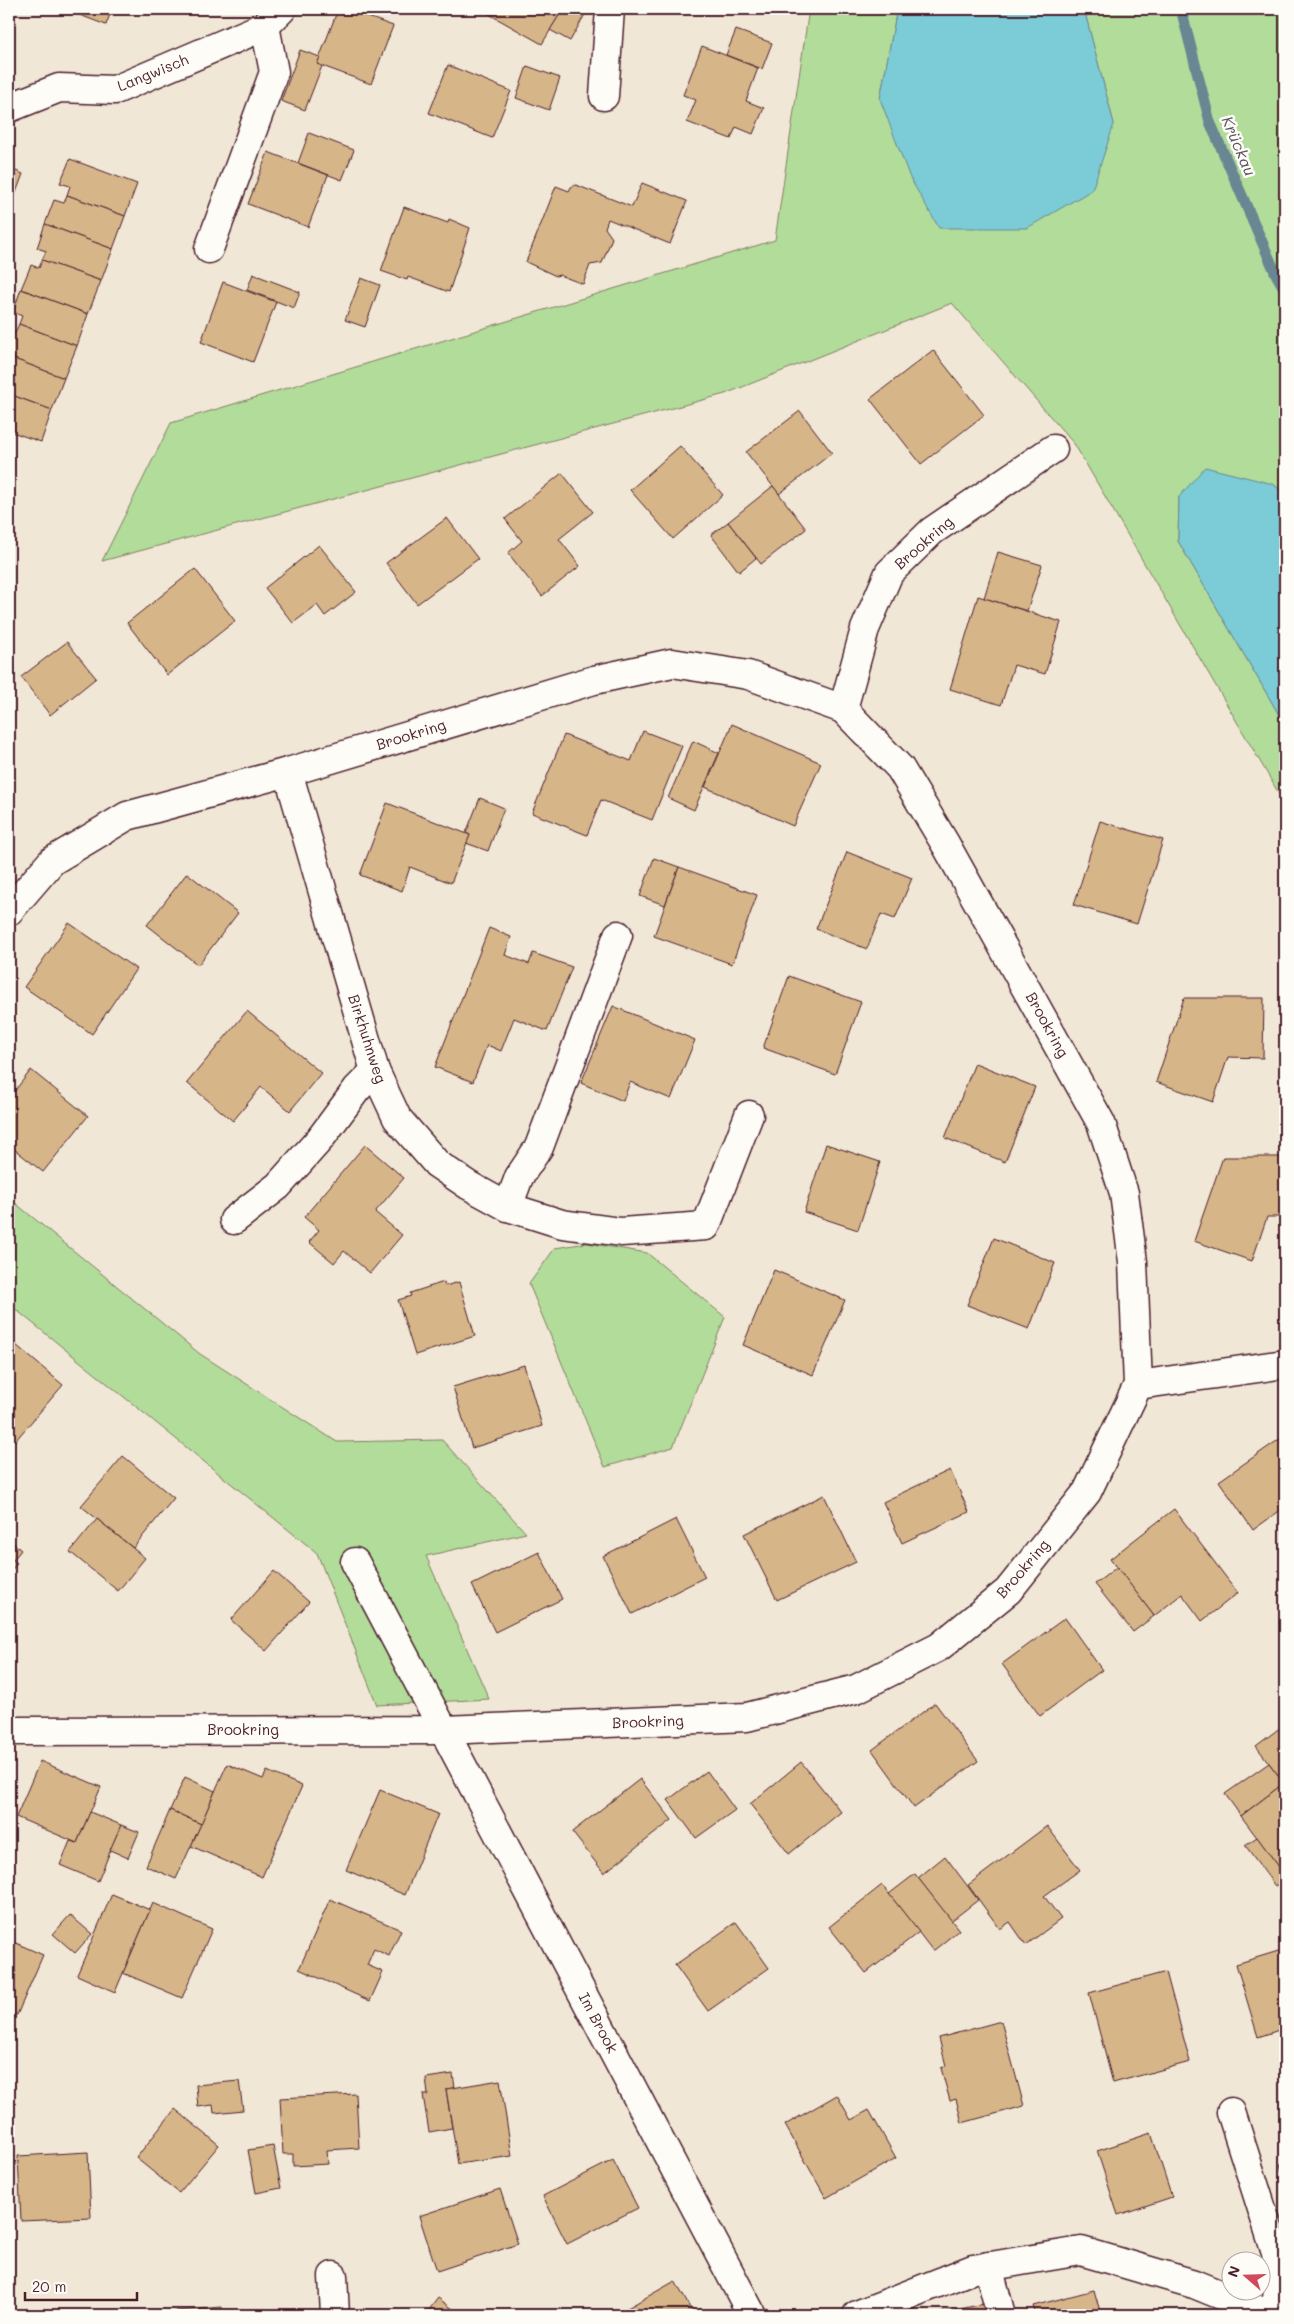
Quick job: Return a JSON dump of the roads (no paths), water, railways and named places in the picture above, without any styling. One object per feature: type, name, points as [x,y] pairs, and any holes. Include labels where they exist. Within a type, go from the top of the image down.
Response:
[{"type":"street","points":[[604,96],[610,9]]},
{"type":"street","name":"Langwisch","points":[[9,108],[59,88],[115,90],[273,17],[274,72],[208,249]]},
{"type":"street","name":"Brookring","points":[[843,709],[865,629],[890,572],[932,531],[1053,449]]},
{"type":"street","name":"Brookring","points":[[9,911],[52,861],[127,816],[288,772],[594,680],[672,663],[748,674],[843,709],[900,768],[946,845],[1101,1122],[1124,1193],[1133,1262],[1138,1384],[1087,1492],[1008,1591],[939,1647],[856,1689],[747,1718],[444,1730],[9,1731]]},
{"type":"street","name":"Birkhuhnweg","points":[[288,772],[375,1071],[398,1118],[437,1164],[468,1185],[508,1207],[562,1224],[621,1232],[706,1226],[749,1115]]},
{"type":"street","points":[[508,1207],[519,1177],[539,1147],[618,935]]},
{"type":"street","points":[[234,1220],[278,1186],[320,1139],[357,1088],[375,1071]]},
{"type":"street","points":[[1138,1384],[1285,1364]]},
{"type":"street","name":"Im Brook","points":[[355,1562],[752,2315]]},
{"type":"street","points":[[1231,2112],[1276,2253],[1279,2280],[1275,2315]]},
{"type":"street","points":[[857,2315],[974,2268],[1081,2251],[1194,2284],[1270,2315]]},
{"type":"street","points":[[988,2266],[1001,2315]]},
{"type":"street","points":[[334,2276],[335,2315]]},
{"type":"water","points":[[897,9],[1084,9],[1114,124],[1092,190],[1027,228],[939,228],[910,178],[880,99]]},
{"type":"water","points":[[1205,467],[1273,484],[1285,494],[1285,725],[1178,541],[1179,497]]},
{"type":"waterway","name":"Krückau","points":[[1181,9],[1210,122],[1276,274],[1285,290]]}]
